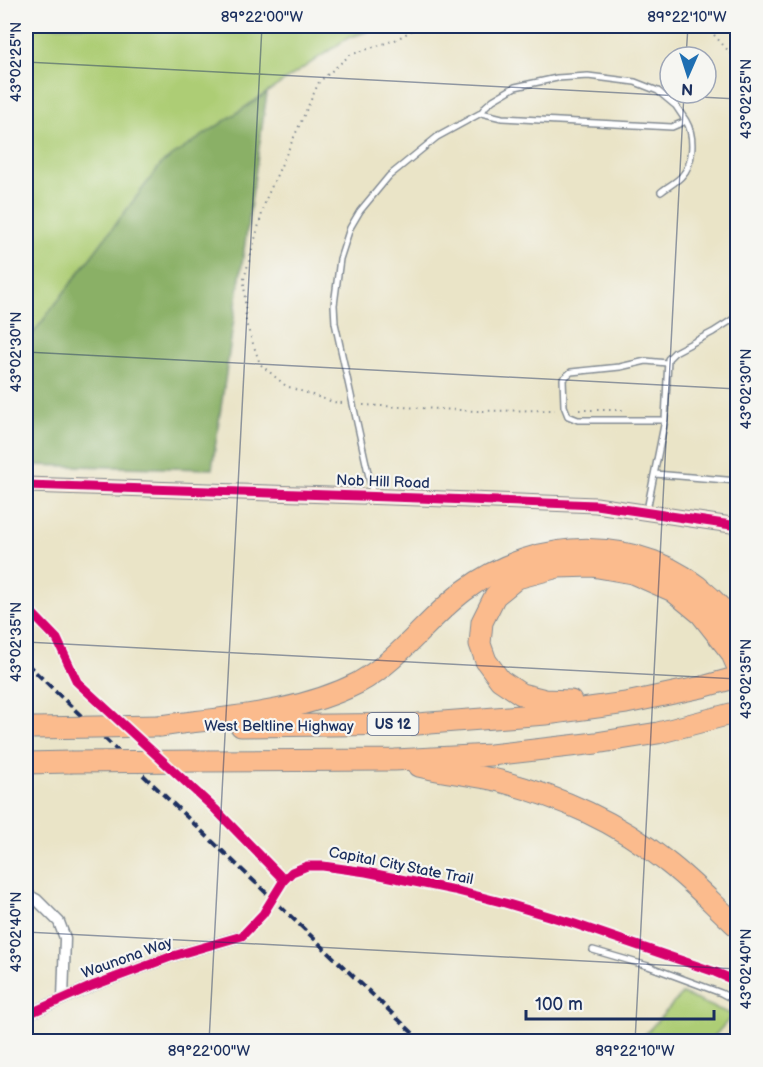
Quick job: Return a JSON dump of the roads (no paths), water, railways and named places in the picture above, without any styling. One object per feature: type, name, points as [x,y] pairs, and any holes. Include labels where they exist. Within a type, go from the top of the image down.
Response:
[{"type":"highway","points":[[160,726],[279,710],[321,699],[359,682],[396,656],[464,591],[499,569],[538,554],[580,549],[622,552],[666,566],[699,587],[730,616],[738,627]]},
{"type":"highway","points":[[626,703],[545,700],[521,694],[500,680],[486,661],[480,644],[482,622],[495,596],[517,578],[558,567],[592,566],[632,573],[673,591],[701,614],[731,652],[738,668]]},
{"type":"highway","name":"West Beltline Highway","points":[[29,728],[417,724],[546,714],[626,703],[738,677]]},
{"type":"highway","points":[[26,763],[395,760],[491,755],[596,744],[658,733],[738,712]]},
{"type":"highway","points":[[395,760],[442,772],[484,777],[525,788],[578,807],[607,821],[636,838],[669,862],[738,927]]},
{"type":"street","name":"Nob Hill Road","points":[[26,485],[596,505],[738,526]]},
{"type":"street","points":[[26,894],[38,900],[59,922],[66,938],[63,999]]},
{"type":"street","name":"Waunona Way","points":[[26,1015],[92,986],[172,956],[242,936]]},
{"type":"lane","points":[[373,497],[335,323],[334,305],[340,259],[350,228],[360,211],[389,176],[437,137],[481,113],[493,100],[515,87],[557,78],[588,76],[635,82],[658,91],[676,106],[686,121],[693,152],[683,175],[661,192]]},
{"type":"lane","points":[[481,113],[502,118],[672,127],[686,121]]},
{"type":"lane","points":[[647,512],[665,420],[668,359],[675,352],[738,316]]},
{"type":"lane","points":[[665,420],[578,420],[568,416],[564,406],[563,379],[571,372],[620,367],[646,361],[667,363]]},
{"type":"lane","points":[[655,474],[738,481]]},
{"type":"lane","points":[[593,950],[648,966],[721,993],[738,1002]]},
{"type":"railway","points":[[26,663],[422,1042]]}]
